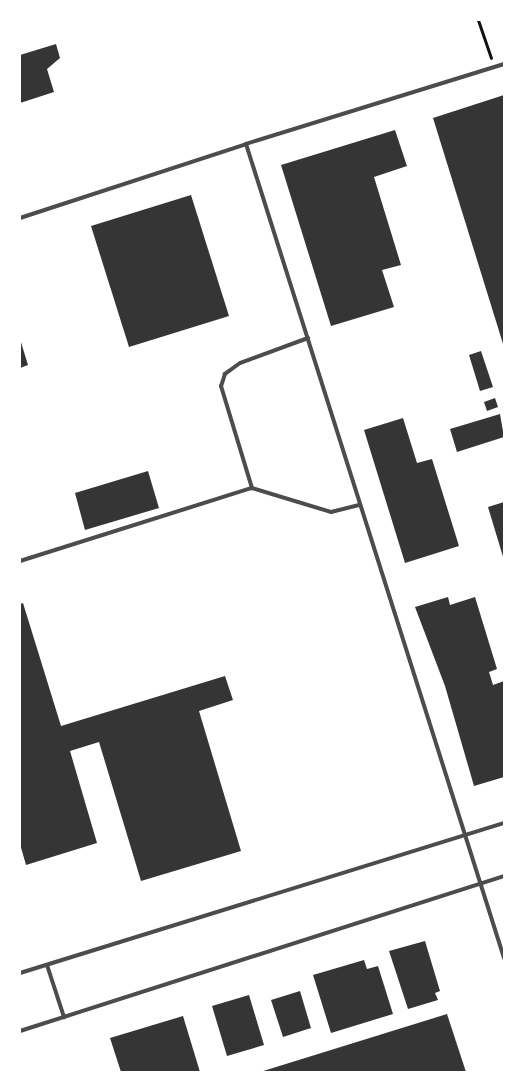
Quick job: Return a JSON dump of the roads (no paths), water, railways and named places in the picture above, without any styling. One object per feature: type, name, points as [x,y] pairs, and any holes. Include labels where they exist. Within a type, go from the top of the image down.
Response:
[{"type":"lane","points":[[20,218],[246,144],[504,64]]},
{"type":"lane","points":[[246,144],[504,958]]},
{"type":"lane","points":[[252,488],[221,386],[225,374],[240,363],[308,339]]},
{"type":"lane","points":[[20,561],[252,488],[331,512],[361,505]]},
{"type":"lane","points":[[20,973],[504,823]]},
{"type":"lane","points":[[20,1031],[504,876]]},
{"type":"lane","points":[[47,965],[64,1017]]}]
